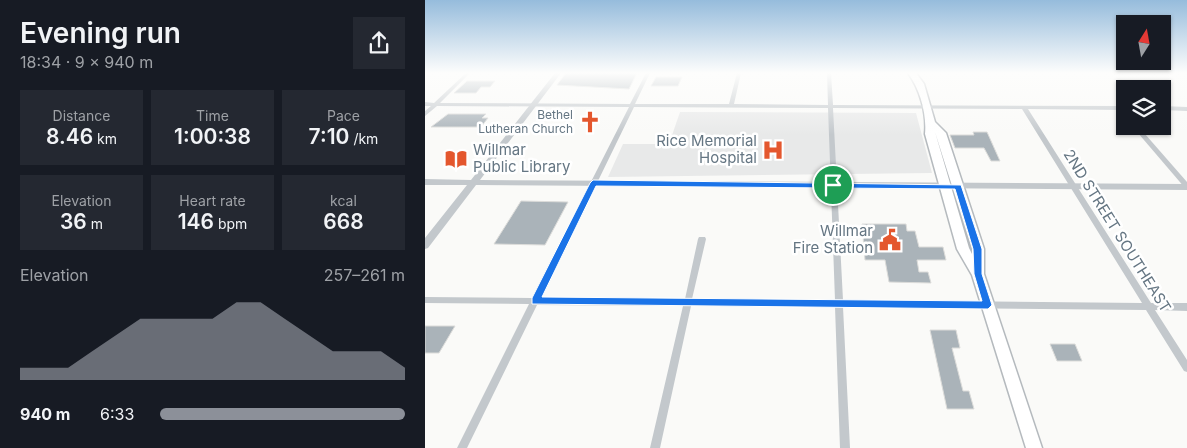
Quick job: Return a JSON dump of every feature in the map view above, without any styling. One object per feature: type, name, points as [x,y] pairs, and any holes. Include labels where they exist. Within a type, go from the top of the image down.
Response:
[{"type":"main road","points":[[923,94],[931,122],[930,134],[963,249],[978,274],[1035,448]]},
{"type":"main road","points":[[931,122],[941,133],[978,249],[978,274]]},
{"type":"street","points":[[425,114],[446,94]]},
{"type":"street","points":[[425,245],[541,94]]},
{"type":"street","points":[[462,448],[638,94]]},
{"type":"street","points":[[731,106],[734,94]]},
{"type":"street","points":[[830,94],[845,448]]},
{"type":"street","points":[[425,104],[1116,108]]},
{"type":"street","points":[[1171,108],[1187,109]]},
{"type":"street","name":"2ND STREET SOUTHEAST","points":[[1025,109],[1187,368]]},
{"type":"street","points":[[1143,135],[1187,187]]},
{"type":"street","points":[[425,182],[1187,187]]},
{"type":"street","points":[[655,448],[702,239]]},
{"type":"street","points":[[425,300],[1187,307]]},
{"type":"shaded area","name":"Rice Memorial Hospital","points":[[680,112],[916,113],[932,173],[608,177],[623,144],[669,144]]},
{"type":"building","points":[[448,114],[486,114],[482,118],[488,118],[481,127],[431,127]]},
{"type":"building","points":[[973,132],[987,132],[1000,161],[991,161],[984,148],[955,148],[950,135],[974,135]]},
{"type":"building","points":[[521,201],[568,202],[545,245],[494,244]]},
{"type":"building","points":[[862,224],[906,224],[907,231],[915,231],[919,247],[943,247],[946,260],[917,260],[919,272],[928,272],[931,283],[889,282],[885,260],[865,260]]},
{"type":"building","points":[[425,326],[455,326],[439,353],[425,353]]},
{"type":"building","points":[[930,330],[956,330],[960,348],[952,348],[963,391],[969,391],[974,409],[947,409]]},
{"type":"building","points":[[1050,344],[1075,344],[1082,361],[1057,361]]},
{"type":"place","name":"Bethel Lutheran Church","points":[[590,122]]},
{"type":"place","name":"Rice Memorial Hospital","points":[[773,150]]},
{"type":"place","name":"Willmar Public Library","points":[[456,159]]},
{"type":"place","name":"Willmar Fire Station","points":[[890,240]]},
{"type":"route","points":[[593,183],[833,185],[958,186],[978,249],[978,274],[988,305],[535,301],[593,183]]}]
